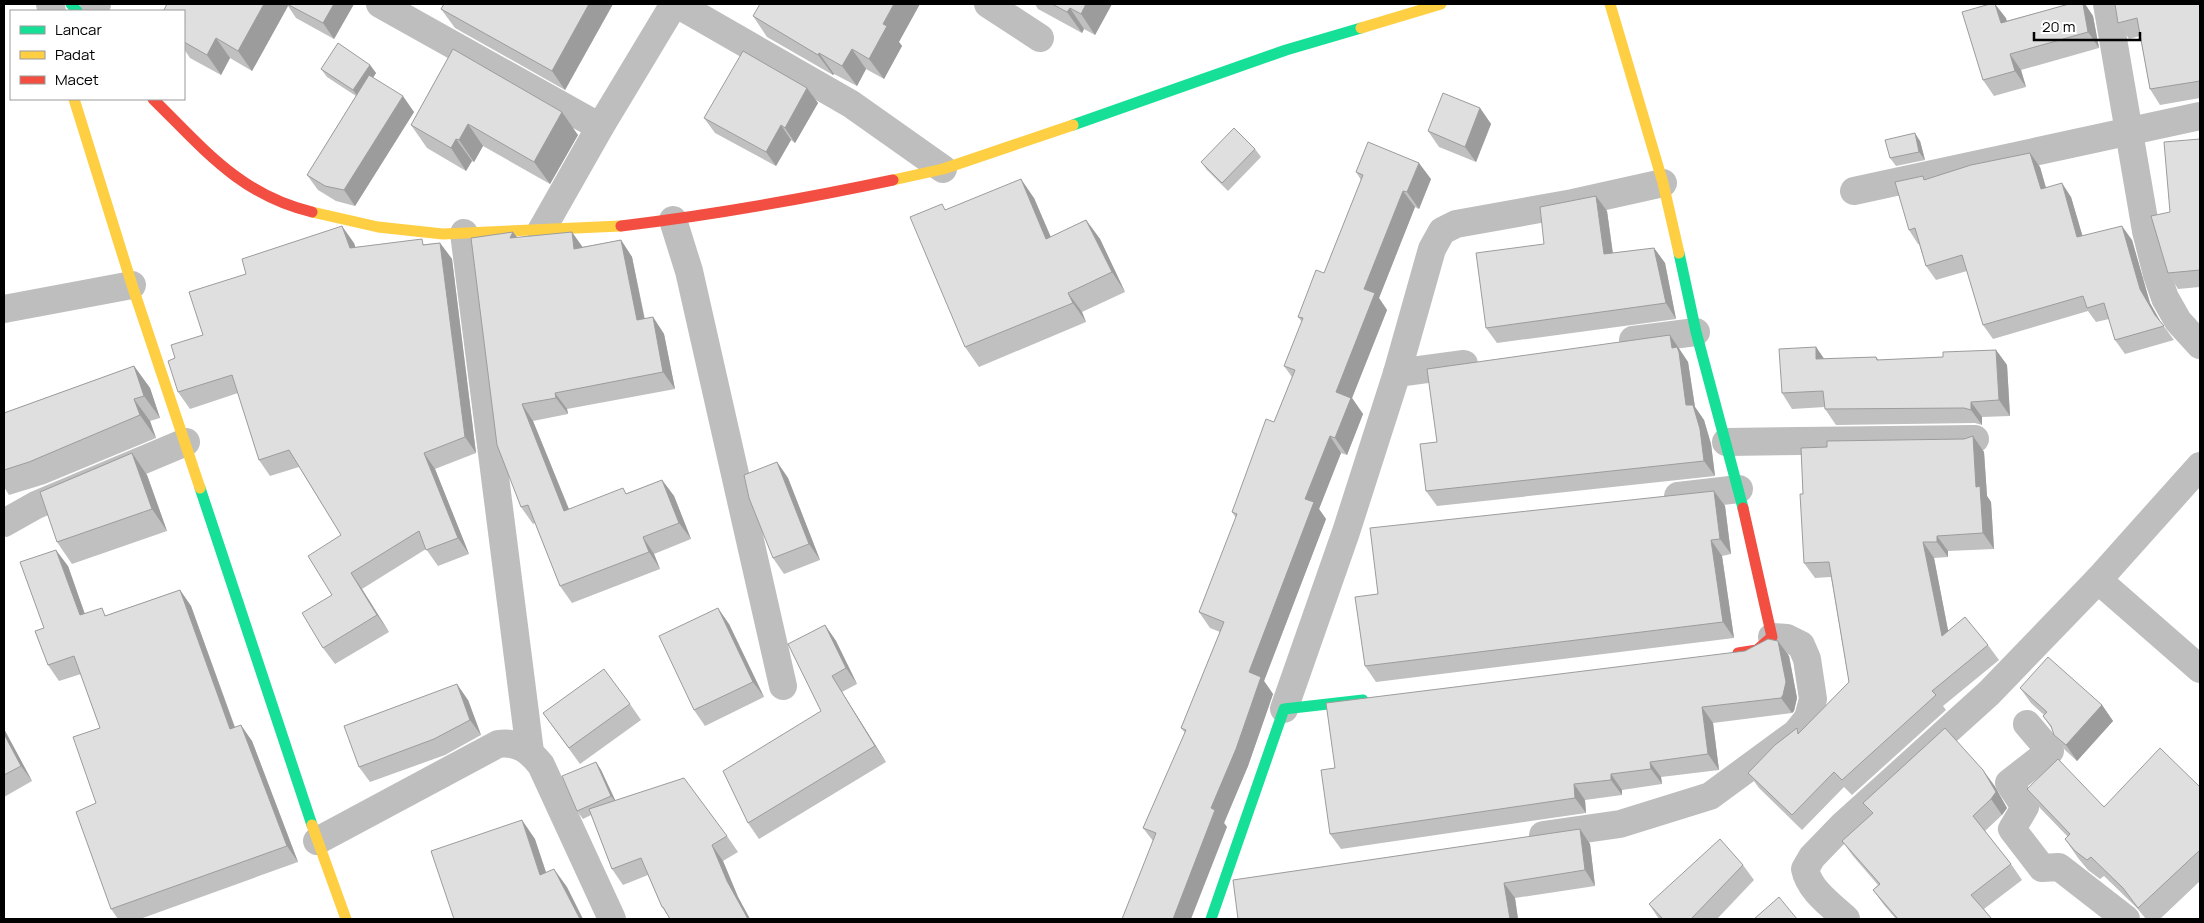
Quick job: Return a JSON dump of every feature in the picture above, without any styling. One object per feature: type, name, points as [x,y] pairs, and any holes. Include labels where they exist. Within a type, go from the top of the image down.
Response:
[{"type":"street","points":[[380,4],[600,127]]},
{"type":"street","points":[[541,231],[600,127],[676,4],[851,104],[943,169]]},
{"type":"street","points":[[988,4],[1040,38]]},
{"type":"street","points":[[153,100],[227,172],[260,194],[300,210],[378,227],[443,234],[607,228],[673,220],[842,191],[943,169],[1026,142],[1286,50],[1441,4]]},
{"type":"street","points":[[1610,4],[1663,183],[1696,332],[1739,489],[1772,637],[1766,646],[1754,651],[1725,655]]},
{"type":"street","points":[[2107,4],[2146,231],[2157,276],[2165,298],[2178,321],[2200,346]]},
{"type":"street","points":[[74,100],[132,285],[186,442],[317,841],[346,919]]},
{"type":"street","points":[[1854,192],[2200,116]]},
{"type":"street","points":[[1211,919],[1346,532],[1397,373],[1432,249],[1442,231],[1456,224],[1486,217],[1573,203],[1663,183]]},
{"type":"street","points":[[673,220],[689,271],[783,686]]},
{"type":"street","points":[[464,233],[530,752]]},
{"type":"street","points":[[4,308],[132,285]]},
{"type":"street","points":[[1609,344],[1696,332]]},
{"type":"street","points":[[1397,373],[1493,360]]},
{"type":"street","points":[[1726,442],[1975,439]]},
{"type":"street","points":[[4,523],[36,505],[186,442]]},
{"type":"street","points":[[1846,919],[1814,888],[1806,877],[1805,869],[1812,857],[1842,826],[1990,693],[2098,580],[2200,466]]},
{"type":"street","points":[[1650,499],[1739,489]]},
{"type":"street","points":[[1346,532],[1376,529]]},
{"type":"street","points":[[2098,580],[2200,669]]},
{"type":"street","points":[[1519,839],[1620,824],[1710,796],[1796,733],[1808,718],[1813,699],[1807,659],[1800,645],[1787,638],[1772,637]]},
{"type":"street","points":[[1284,709],[1373,699]]},
{"type":"street","points":[[2027,724],[2050,751],[2009,783],[2025,806],[2012,829],[2042,868],[2059,867],[2126,919]]},
{"type":"street","points":[[317,841],[498,744],[515,744],[530,752],[541,765],[612,919]]},
{"type":"street","points":[[1225,882],[1254,878]]},
{"type":"building","points":[[167,4],[264,4],[238,51],[216,38],[207,55],[185,43],[185,10],[164,10]]},
{"type":"building","points":[[287,4],[334,4],[323,23]]},
{"type":"building","points":[[444,4],[589,4],[552,71],[441,9]]},
{"type":"building","points":[[760,4],[894,4],[883,24],[887,26],[869,59],[852,49],[842,66],[819,53],[818,55],[753,16]]},
{"type":"building","points":[[1052,4],[1086,4],[1081,14],[1070,8],[1067,12]]},
{"type":"building","points":[[1995,4],[2001,23],[2069,4],[2083,4],[2088,32],[2010,54],[2015,71],[1983,80],[1962,12]]},
{"type":"building","points":[[2115,4],[2200,4],[2200,81],[2150,89],[2137,18],[2118,23]]},
{"type":"building","points":[[338,43],[370,65],[353,90],[321,69]]},
{"type":"building","points":[[453,49],[562,112],[534,162],[468,124],[459,140],[456,139],[451,148],[411,125]]},
{"type":"building","points":[[743,51],[807,88],[785,128],[781,125],[766,152],[704,118]]},
{"type":"building","points":[[369,75],[403,96],[344,190],[325,186],[307,175]]},
{"type":"building","points":[[1443,93],[1480,108],[1465,147],[1428,131]]},
{"type":"building","points":[[1234,128],[1255,149],[1222,183],[1201,162]]},
{"type":"building","points":[[1915,133],[1919,152],[1890,158],[1885,140]]},
{"type":"building","points":[[2200,139],[2200,270],[2168,273],[2151,216],[2170,212],[2164,142]]},
{"type":"building","points":[[1368,142],[1419,163],[1407,192],[1403,191],[1364,289],[1375,293],[1336,392],[1351,398],[1335,438],[1330,436],[1305,499],[1314,502],[1249,672],[1261,677],[1236,749],[1211,808],[1215,810],[1173,919],[1122,919],[1156,833],[1143,828],[1186,730],[1181,728],[1224,622],[1199,612],[1237,514],[1232,512],[1266,419],[1274,422],[1295,370],[1284,366],[1303,318],[1298,317],[1316,270],[1324,273],[1363,175],[1356,172]]},
{"type":"building","points":[[2030,153],[2041,189],[2062,183],[2077,237],[2122,226],[2140,289],[2155,315],[2164,326],[2115,340],[2104,303],[2087,308],[2083,296],[1983,325],[1962,255],[1926,266],[1915,228],[1909,230],[1895,182],[1923,176],[1924,180],[1971,165]]},
{"type":"building","points":[[1021,179],[1046,239],[1086,220],[1112,272],[1068,293],[1073,303],[965,347],[910,217],[942,204],[945,210]]},
{"type":"building","points":[[1596,196],[1604,254],[1654,248],[1666,303],[1486,328],[1476,253],[1544,244],[1540,207]]},
{"type":"building","points":[[342,226],[350,248],[422,239],[423,245],[440,243],[465,437],[424,453],[458,538],[426,550],[419,531],[351,573],[377,615],[323,648],[302,613],[332,595],[308,556],[341,535],[289,450],[259,460],[232,375],[178,392],[168,361],[175,358],[171,345],[203,335],[189,292],[246,274],[242,259]]},
{"type":"building","points":[[513,232],[510,238],[572,232],[574,249],[621,240],[637,320],[653,317],[663,372],[555,393],[556,398],[522,404],[564,511],[623,488],[626,494],[662,480],[679,523],[643,537],[649,552],[560,586],[528,505],[521,507],[497,445],[471,238]]},
{"type":"building","points":[[1670,335],[1672,348],[1677,347],[1679,352],[1686,405],[1693,405],[1700,429],[1704,461],[1426,491],[1420,444],[1437,442],[1427,369]]},
{"type":"building","points":[[1816,347],[1816,359],[1876,357],[1877,360],[1943,357],[1943,352],[1996,350],[1999,400],[1971,402],[1971,410],[1964,408],[1825,409],[1823,391],[1782,393],[1779,349]]},
{"type":"building","points":[[134,366],[144,396],[134,399],[140,415],[29,462],[4,470],[4,413]]},
{"type":"building","points":[[1973,436],[1976,487],[1980,486],[1983,533],[1937,536],[1937,542],[1923,542],[1942,636],[1965,617],[1988,645],[1932,691],[1936,695],[1842,780],[1834,772],[1792,815],[1748,773],[1775,745],[1797,728],[1798,734],[1849,682],[1829,562],[1804,563],[1800,494],[1803,494],[1801,448],[1827,447],[1827,441],[1964,439]]},
{"type":"building","points":[[132,453],[152,509],[57,542],[40,492]]},
{"type":"building","points":[[777,462],[809,544],[773,558],[749,498],[744,475]]},
{"type":"building","points":[[1714,491],[1720,539],[1711,540],[1723,622],[1365,666],[1355,597],[1378,594],[1370,528]]},
{"type":"building","points":[[56,550],[80,615],[102,608],[105,616],[180,590],[230,729],[241,725],[287,846],[111,909],[76,812],[96,803],[73,737],[100,728],[74,656],[48,665],[35,631],[44,628],[20,562]]},
{"type":"building","points":[[718,608],[753,682],[694,710],[659,636]]},
{"type":"building","points":[[825,625],[846,668],[832,676],[875,746],[748,823],[723,771],[821,711],[788,644]]},
{"type":"building","points":[[1768,639],[1778,641],[1786,682],[1783,695],[1781,698],[1702,707],[1708,754],[1650,762],[1651,769],[1611,774],[1611,780],[1574,784],[1575,798],[1330,834],[1321,770],[1335,768],[1326,703],[1745,651]]},
{"type":"building","points":[[2048,657],[2102,705],[2066,745],[2054,735],[2051,726],[2043,716],[2047,712],[2020,688]]},
{"type":"building","points":[[604,669],[630,704],[569,748],[543,713]]},
{"type":"building","points":[[457,684],[470,720],[434,739],[359,767],[344,726]]},
{"type":"building","points":[[1945,728],[1983,770],[1996,792],[1973,816],[2011,864],[1971,895],[1992,919],[1898,919],[1873,890],[1880,884],[1842,841],[1873,813],[1863,803]]},
{"type":"building","points":[[4,734],[21,766],[4,775]]},
{"type":"building","points":[[2160,748],[2200,787],[2200,851],[2138,908],[2123,888],[2091,857],[2087,860],[2075,851],[2065,839],[2070,834],[2027,789],[2058,759],[2104,807]]},
{"type":"building","points":[[596,762],[611,796],[577,811],[562,776]]},
{"type":"building","points":[[684,778],[727,836],[712,845],[727,881],[748,919],[670,919],[662,907],[641,858],[612,869],[589,809]]},
{"type":"building","points":[[522,820],[540,875],[554,869],[580,919],[454,919],[431,851]]},
{"type":"building","points":[[1580,829],[1585,870],[1504,883],[1510,919],[1238,919],[1233,880]]},
{"type":"building","points":[[1720,839],[1743,865],[1691,919],[1663,919],[1649,904]]},
{"type":"building","points":[[1779,897],[1797,919],[1754,919]]},
{"type":"traffic: fast","points":[[71,4],[76,10]]},
{"type":"traffic: fast","points":[[1073,125],[1286,50],[1361,28]]},
{"type":"traffic: fast","points":[[1679,253],[1696,332],[1743,508]]},
{"type":"traffic: fast","points":[[200,488],[312,825]]},
{"type":"traffic: fast","points":[[1211,919],[1284,709],[1363,700]]},
{"type":"traffic: slow","points":[[1361,28],[1441,4]]},
{"type":"traffic: slow","points":[[1610,4],[1663,183],[1679,253]]},
{"type":"traffic: slow","points":[[74,100],[132,285],[200,488]]},
{"type":"traffic: slow","points":[[893,180],[943,169],[1073,125]]},
{"type":"traffic: slow","points":[[312,212],[378,227],[443,234],[621,226]]},
{"type":"traffic: slow","points":[[312,825],[346,919]]},
{"type":"traffic: jam","points":[[154,100],[206,152],[243,182],[264,194],[312,212]]},
{"type":"traffic: jam","points":[[621,226],[757,206],[893,180]]},
{"type":"traffic: jam","points":[[1738,653],[1757,650],[1772,637],[1743,508]]}]
